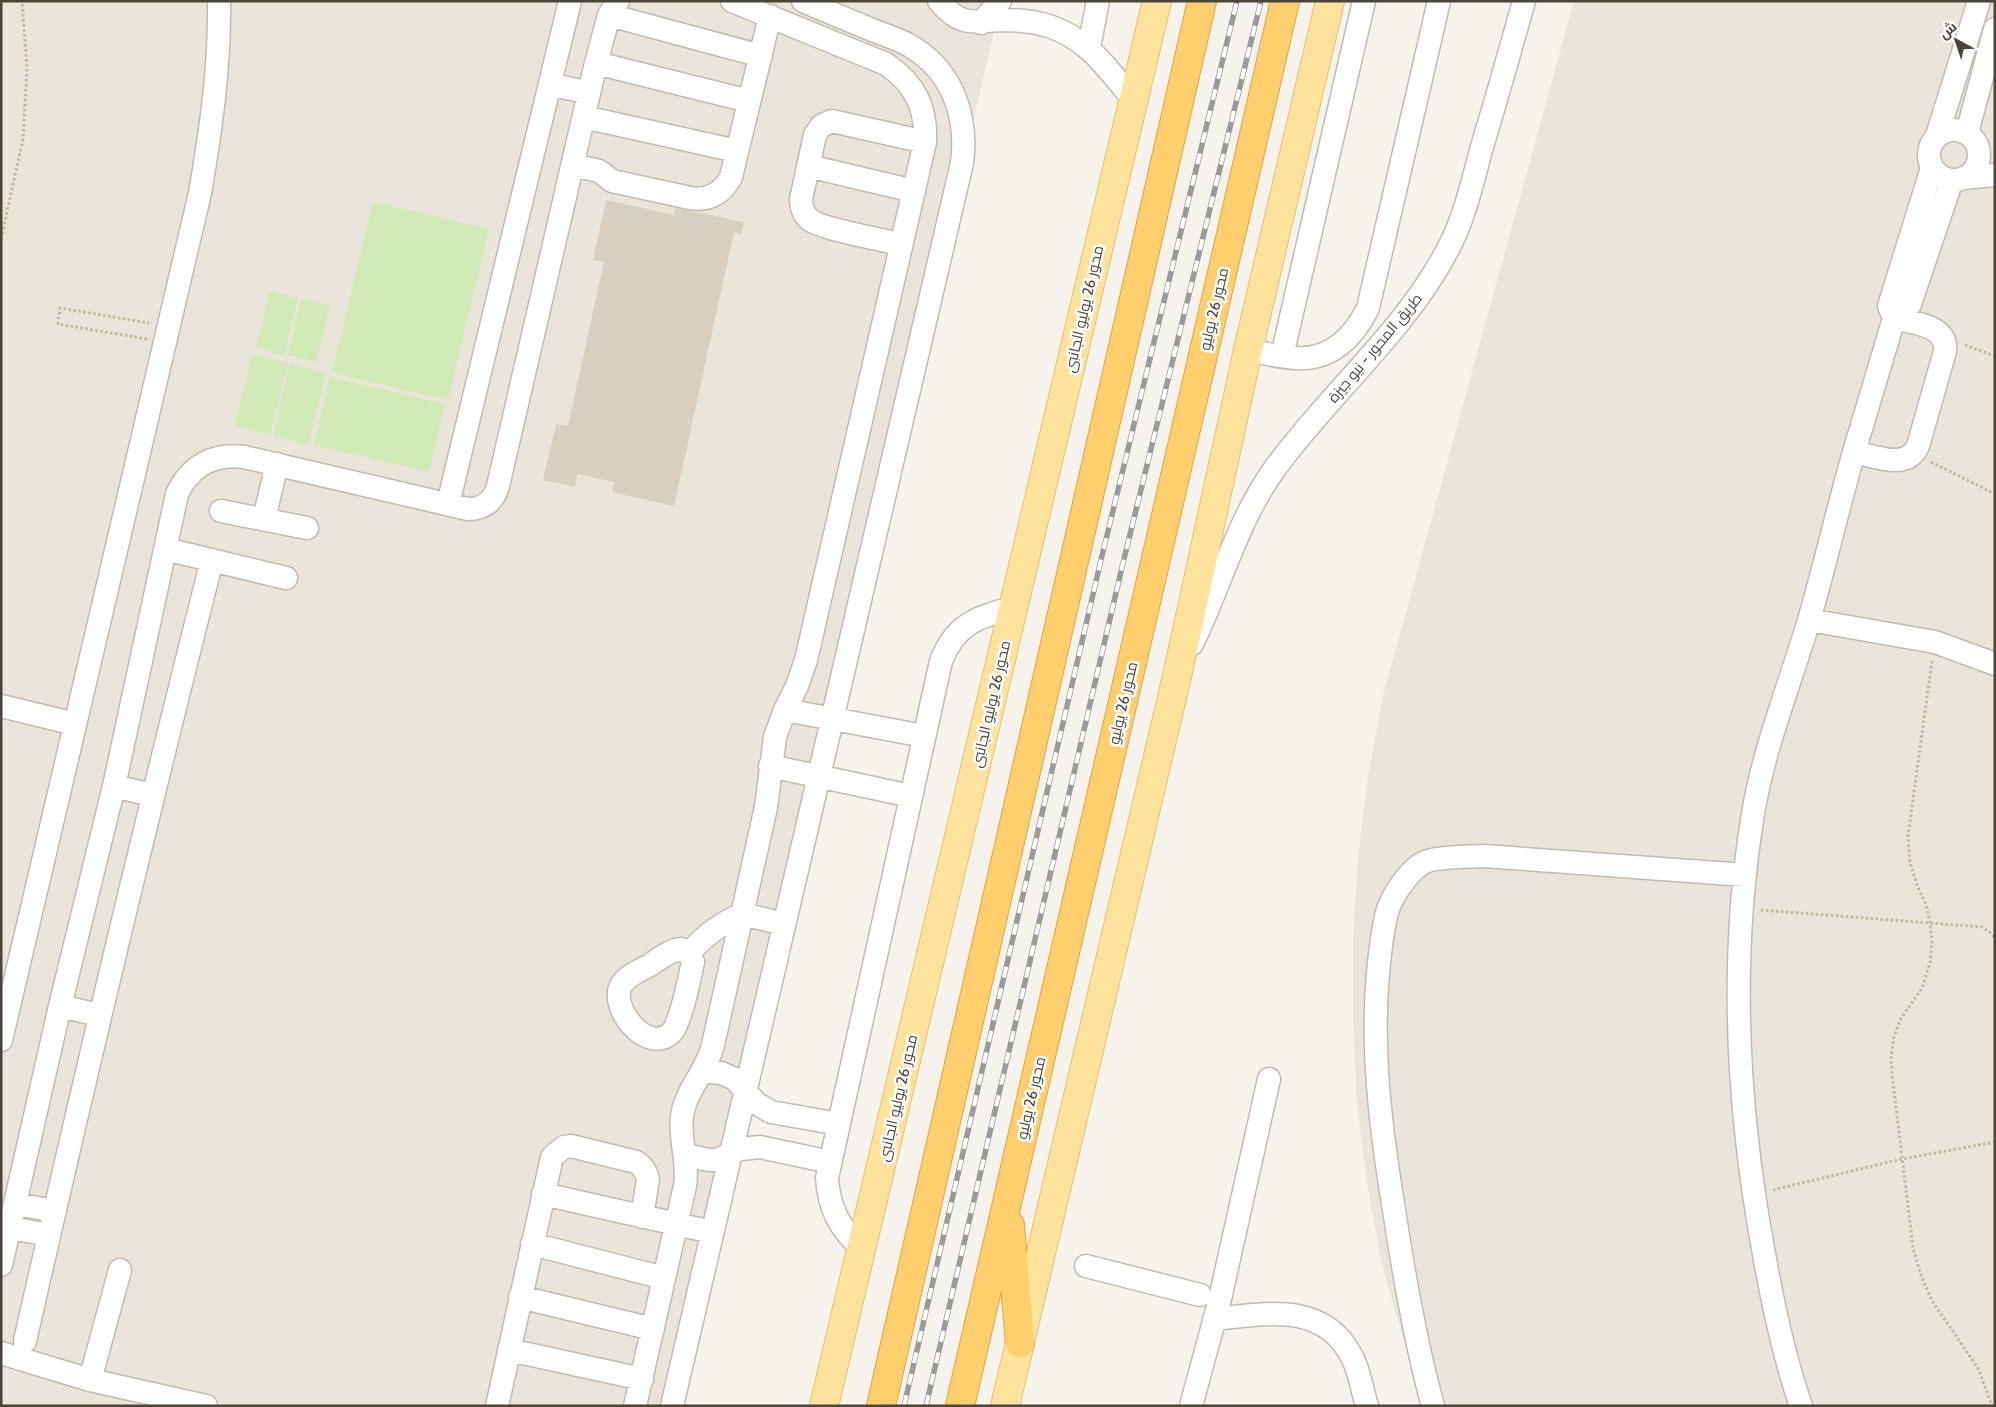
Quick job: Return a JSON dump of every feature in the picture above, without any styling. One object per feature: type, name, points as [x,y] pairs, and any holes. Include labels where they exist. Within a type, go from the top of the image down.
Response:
[{"type":"highway","points":[[881,1406],[936,1158],[1202,1]]},
{"type":"highway","name":"محور 26 يوليو","points":[[960,1406],[1283,3]]},
{"type":"highway","points":[[1008,1200],[1020,1343]]},
{"type":"main road","name":"محور 26 يوليو الجانبى","points":[[824,1406],[1157,1]]},
{"type":"main road","points":[[1005,1406],[1178,672],[1248,350],[1330,1]]},
{"type":"street","points":[[1,1040],[200,193],[213,115],[220,36],[219,1]]},
{"type":"street","points":[[448,504],[570,1]]},
{"type":"street","points":[[635,1406],[687,1176],[686,1155],[681,1130],[683,1111],[689,1093],[714,1046],[766,807],[775,737],[806,660],[925,142],[924,115],[920,103],[915,91],[897,71],[886,64],[732,1]]},
{"type":"street","points":[[672,1406],[962,162],[964,130],[961,113],[952,90],[939,70],[927,58],[899,40],[803,1]]},
{"type":"street","points":[[981,23],[1000,1]]},
{"type":"street","points":[[1089,47],[1098,1]]},
{"type":"street","points":[[1282,356],[1364,1]]},
{"type":"street","points":[[1248,350],[1282,356],[1309,358],[1334,349],[1345,342],[1354,332],[1365,314],[1439,1]]},
{"type":"street","name":"طريق المحور - نيو جيزة","points":[[1178,672],[1210,602],[1239,531],[1262,487],[1292,446],[1364,364],[1418,298],[1449,248],[1466,206],[1524,1]]},
{"type":"street","points":[[1979,1],[1937,136],[1929,151],[1929,160],[1937,174],[1957,179],[1995,174]]},
{"type":"street","points":[[943,4],[956,17],[968,21],[981,23],[1004,20],[1026,21],[1048,26],[1070,35],[1089,47],[1134,100]]},
{"type":"street","points":[[1,1265],[60,1006],[114,786],[177,494],[188,475],[196,468],[219,457],[231,455],[448,504],[475,509],[488,503],[496,492],[596,63],[614,8],[760,56]]},
{"type":"street","points":[[571,173],[599,171],[612,181],[690,198],[708,198],[716,194],[727,184],[737,151],[770,16]]},
{"type":"street","points":[[1970,136],[1995,29]]},
{"type":"street","points":[[596,63],[749,101]]},
{"type":"street","points":[[550,84],[589,93]]},
{"type":"street","points":[[584,117],[737,151]]},
{"type":"street","points":[[901,244],[820,225],[811,221],[804,214],[801,204],[808,166],[818,130],[826,123],[832,121],[925,142]]},
{"type":"street","points":[[1937,136],[1952,130],[1970,136],[1995,150]]},
{"type":"street","points":[[1894,318],[1905,311],[1910,304],[1957,179],[1970,174],[1978,161],[1977,145],[1970,136]]},
{"type":"street","points":[[808,166],[914,191]]},
{"type":"street","points":[[1801,1406],[1773,1304],[1753,1195],[1743,1107],[1739,1018],[1742,909],[1745,875],[1754,811],[1765,762],[1780,706],[1809,620],[1854,452],[1894,318],[1890,309],[1890,299],[1932,168]]},
{"type":"street","points":[[1854,452],[1898,461],[1907,460],[1915,454],[1918,446],[1946,343],[1943,336],[1932,328],[1894,318]]},
{"type":"street","points":[[264,519],[277,464]]},
{"type":"street","points":[[221,511],[307,528]]},
{"type":"street","points":[[165,549],[286,578]]},
{"type":"street","points":[[25,1341],[99,1015],[152,795],[212,560]]},
{"type":"street","points":[[862,1248],[843,1229],[831,1205],[828,1178],[830,1162],[941,660],[952,638],[971,621],[1014,607]]},
{"type":"street","points":[[1809,620],[1935,642],[1995,664]]},
{"type":"street","points":[[1,706],[76,724]]},
{"type":"street","points":[[785,710],[924,736]]},
{"type":"street","points":[[770,766],[911,796]]},
{"type":"street","points":[[114,786],[152,795]]},
{"type":"street","points":[[1433,1406],[1412,1320],[1382,1132],[1377,1083],[1376,996],[1380,945],[1388,908],[1400,886],[1422,863],[1452,857],[1484,856],[1745,875]]},
{"type":"street","points":[[690,953],[708,934],[743,914],[784,924]]},
{"type":"street","points":[[60,1006],[99,1015]]},
{"type":"street","points":[[702,1071],[728,1075],[735,1079],[756,1103],[771,1112],[839,1124]]},
{"type":"street","points":[[1191,1406],[1214,1319],[1269,1079]]},
{"type":"street","points":[[501,1405],[509,1350],[552,1157],[564,1147],[578,1147],[636,1162],[647,1174],[648,1184],[642,1217]]},
{"type":"street","points":[[686,1155],[709,1160],[724,1157],[740,1149],[760,1147],[830,1162]]},
{"type":"street","points":[[543,1194],[712,1232]]},
{"type":"street","points":[[15,1204],[54,1211]]},
{"type":"street","points":[[10,1228],[49,1234]]},
{"type":"street","points":[[532,1244],[666,1270],[703,1271]]},
{"type":"street","points":[[1086,1266],[1200,1294]]},
{"type":"street","points":[[90,1380],[120,1270]]},
{"type":"street","points":[[520,1298],[653,1329]]},
{"type":"street","points":[[1214,1319],[1276,1313],[1290,1314],[1316,1322],[1338,1337],[1353,1358],[1367,1406]]},
{"type":"street","points":[[509,1350],[642,1379]]},
{"type":"street","points":[[1,1353],[90,1380],[206,1406]]},
{"type":"path","points":[[1,239],[23,139],[26,110],[27,68],[22,1]]},
{"type":"path","points":[[1,214],[6,215]]},
{"type":"path","points":[[60,308],[167,334],[58,324],[60,308]]},
{"type":"path","points":[[1943,336],[1995,356]]},
{"type":"path","points":[[1915,454],[1995,494]]},
{"type":"path","points":[[1935,642],[1908,836],[1910,863],[1930,922],[1932,943],[1930,963],[1922,988],[1900,1020],[1891,1056],[1913,1248],[1921,1275],[1932,1301],[1978,1368],[1992,1406]]},
{"type":"path","points":[[1742,909],[1930,922],[1982,928],[1992,934],[1995,939]]},
{"type":"path","points":[[1753,1195],[1902,1159],[1995,1142]]},
{"type":"shaded area","points":[[1,1],[1001,1],[675,1406],[1,1406]]},
{"type":"shaded area","points":[[1574,1],[1995,1],[1995,1406],[1423,1406],[1382,1265],[1367,1184],[1357,1103],[1353,1021],[1353,939],[1358,858],[1368,776],[1383,696]]},
{"type":"green space","points":[[373,202],[489,229],[448,400],[332,373]]},
{"type":"green space","points":[[270,292],[298,298],[284,355],[256,348]]},
{"type":"green space","points":[[301,298],[330,305],[316,362],[288,355]]},
{"type":"green space","points":[[252,355],[288,363],[270,435],[235,426]]},
{"type":"green space","points":[[290,364],[326,373],[308,445],[273,436]]},
{"type":"green space","points":[[330,377],[445,404],[429,472],[314,445]]},
{"type":"building","points":[[606,200],[674,215],[676,208],[744,222],[741,234],[734,232],[674,506],[612,492],[614,482],[577,474],[575,487],[543,480],[556,424],[568,426],[604,262],[593,260]]},
{"type":"railway","points":[[904,1406],[1101,560],[1237,1]]},
{"type":"railway","points":[[926,1406],[1123,563],[1261,1]]}]
